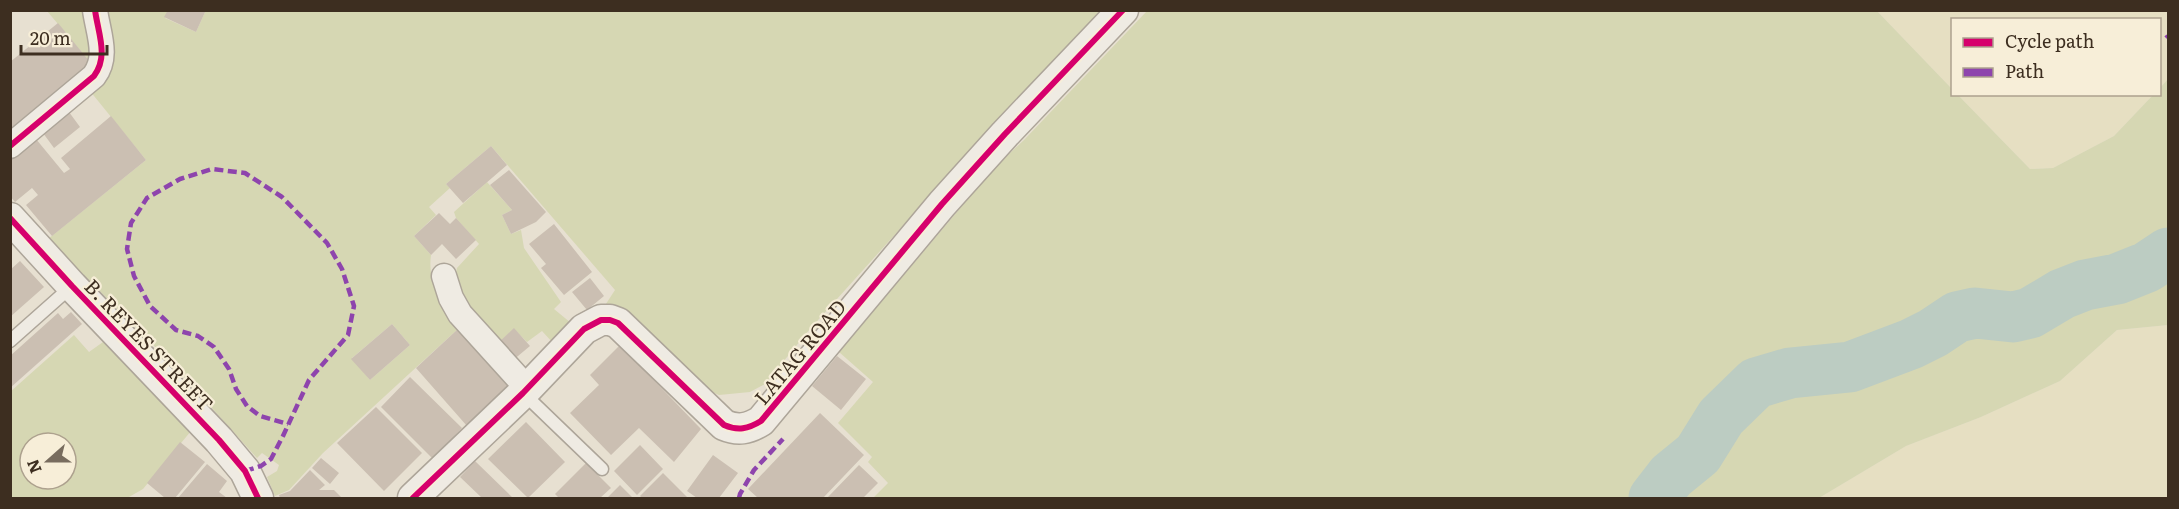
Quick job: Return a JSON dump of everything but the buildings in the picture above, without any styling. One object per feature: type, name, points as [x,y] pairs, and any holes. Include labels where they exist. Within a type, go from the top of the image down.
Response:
[{"type":"street","points":[[10,146],[94,76],[100,68],[102,44],[95,10]]},
{"type":"street","name":"LATAG ROAD","points":[[413,498],[525,390],[584,329],[601,320],[618,323],[724,425],[734,429],[744,429],[761,422],[942,204],[1123,10]]},
{"type":"street","name":"B. REYES STREET","points":[[10,218],[219,440],[245,471],[258,498]]},
{"type":"street","points":[[444,276],[451,298],[460,314],[525,390]]},
{"type":"lane","points":[[10,340],[72,286]]},
{"type":"lane","points":[[525,390],[602,469]]},
{"type":"shaded area","points":[[1877,11],[2168,11],[2168,79],[2161,87],[2161,18],[1951,18],[1951,88]]},
{"type":"shaded area","points":[[1959,96],[2152,96],[2114,136],[2053,168],[2030,169]]},
{"type":"shaded area","points":[[2168,325],[2168,498],[1819,498],[1906,446],[1981,417],[2060,381],[2117,330]]},
{"type":"green space","points":[[206,10],[1102,11],[917,210],[810,329],[765,384],[750,392],[719,395],[707,390],[652,334],[629,316],[602,310],[615,290],[491,146],[446,184],[450,188],[429,207],[436,215],[414,236],[431,255],[431,275],[437,294],[459,328],[323,453],[289,490],[275,496],[267,477],[277,471],[279,465],[262,453],[257,458],[175,367],[48,239],[146,160],[90,91],[95,68],[47,11],[168,11],[165,18],[196,32]],"holes":[[[392,324],[410,345],[370,380],[352,358]]]},
{"type":"green space","points":[[1147,11],[1877,11],[1951,88],[1951,96],[1959,96],[2030,169],[2053,168],[2114,136],[2152,96],[2161,96],[2161,87],[2168,79],[2168,325],[2117,330],[2060,381],[1981,417],[1906,446],[1819,498],[873,498],[888,483],[868,462],[872,457],[838,423],[873,382],[839,352],[994,168],[1024,140]]},
{"type":"green space","points":[[487,182],[512,210],[502,215],[511,234],[521,230],[524,248],[561,302],[554,309],[571,323],[553,343],[542,331],[527,342],[514,329],[497,344],[475,323],[455,277],[457,268],[479,244],[456,218],[454,212]]},
{"type":"green space","points":[[74,335],[89,352],[103,342],[191,431],[143,489],[129,497],[11,498],[10,392]]},
{"type":"waterway","points":[[1654,498],[1671,476],[1698,454],[1721,417],[1756,383],[1790,373],[1850,367],[1911,344],[1957,317],[1975,313],[2013,317],[2030,313],[2062,294],[2085,285],[2117,279],[2147,267],[2168,253]]},
{"type":"marked path","points":[[245,471],[261,466],[271,459],[283,436],[309,380],[348,335],[354,306],[342,269],[327,243],[282,197],[245,173],[212,169],[180,179],[147,198],[131,223],[127,249],[134,276],[150,306],[176,330],[198,336],[214,347],[229,369],[236,389],[247,406],[260,416],[288,424]]},
{"type":"marked path","points":[[739,498],[754,470],[783,439]]},
{"type":"cycle path","points":[[10,146],[94,76],[102,52],[95,10]]},
{"type":"cycle path","points":[[413,498],[523,393],[584,329],[601,320],[618,323],[724,425],[743,428],[761,421],[942,204],[1123,10]]},
{"type":"cycle path","points":[[10,218],[219,440],[245,471],[258,498]]}]
